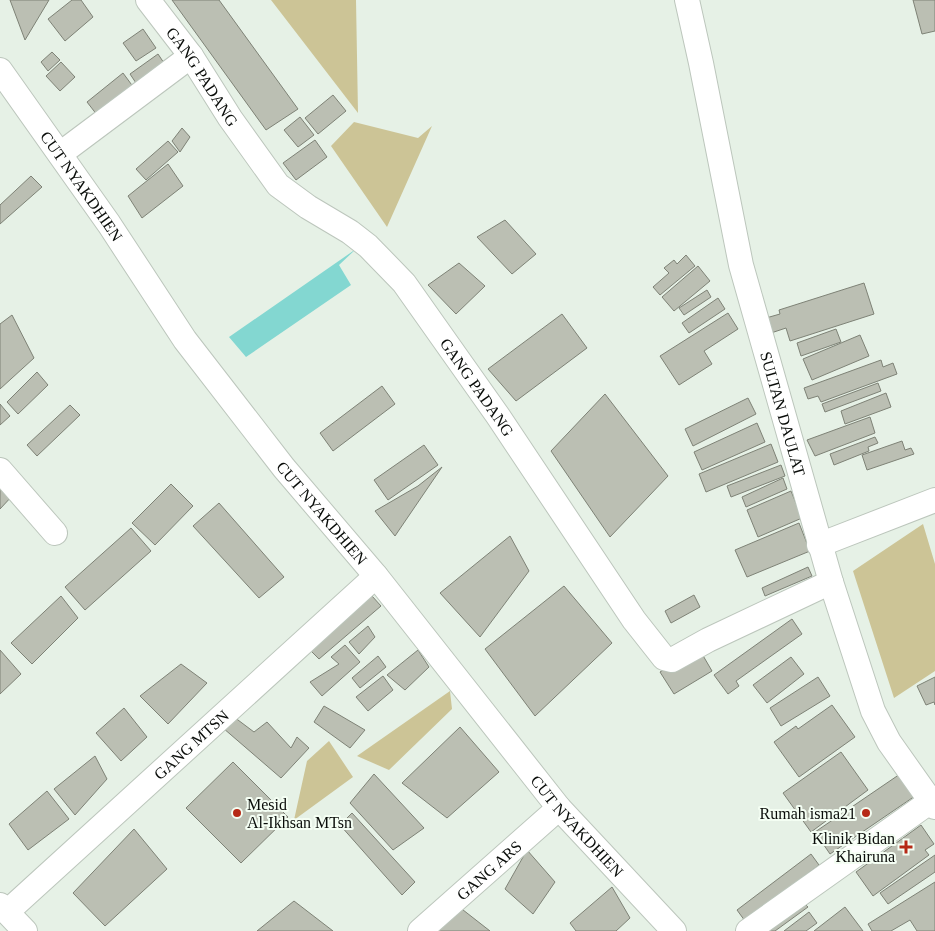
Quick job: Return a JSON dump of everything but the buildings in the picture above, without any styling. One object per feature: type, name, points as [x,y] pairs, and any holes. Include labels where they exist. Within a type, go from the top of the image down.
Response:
[{"type":"street","name":"GANG PADANG","points":[[148,0],[191,56],[230,118],[278,185],[368,246],[404,284],[498,416],[634,620],[664,658],[672,660],[708,640],[831,582]]},
{"type":"street","name":"SULTAN DAULAT","points":[[689,8],[741,265],[819,545],[873,711],[889,742],[933,804]]},
{"type":"street","points":[[60,154],[191,56]]},
{"type":"street","name":"CUT NYAKDHIEN","points":[[0,70],[109,224],[185,340],[284,468],[376,576],[558,808],[674,931]]},
{"type":"street","points":[[0,470],[55,533]]},
{"type":"street","points":[[819,545],[935,500]]},
{"type":"street","name":"GANG MTSN","points":[[3,908],[376,576]]},
{"type":"street","points":[[748,931],[933,804]]},
{"type":"street","name":"GANG ARS","points":[[420,931],[558,808]]},
{"type":"street","points":[[3,908],[25,931]]},
{"type":"shaded area","points":[[271,0],[356,0],[358,113]]},
{"type":"shaded area","points":[[354,122],[418,138],[432,126],[387,227],[331,146]]},
{"type":"shaded area","points":[[923,524],[935,564],[935,671],[894,698],[853,571]]},
{"type":"shaded area","points":[[450,691],[452,709],[389,770],[357,756]]},
{"type":"shaded area","points":[[329,741],[353,777],[294,820],[307,761]]},
{"type":"water","points":[[356,249],[339,265],[351,285],[246,357],[229,337]]},
{"type":"place","name":"Mesid Al-Ikhsan MTsn","points":[[237,813]]},
{"type":"place","name":"Rumah isma21","points":[[866,813]]},
{"type":"place","name":"Klinik Bidan Khairuna","points":[[906,847]]}]
